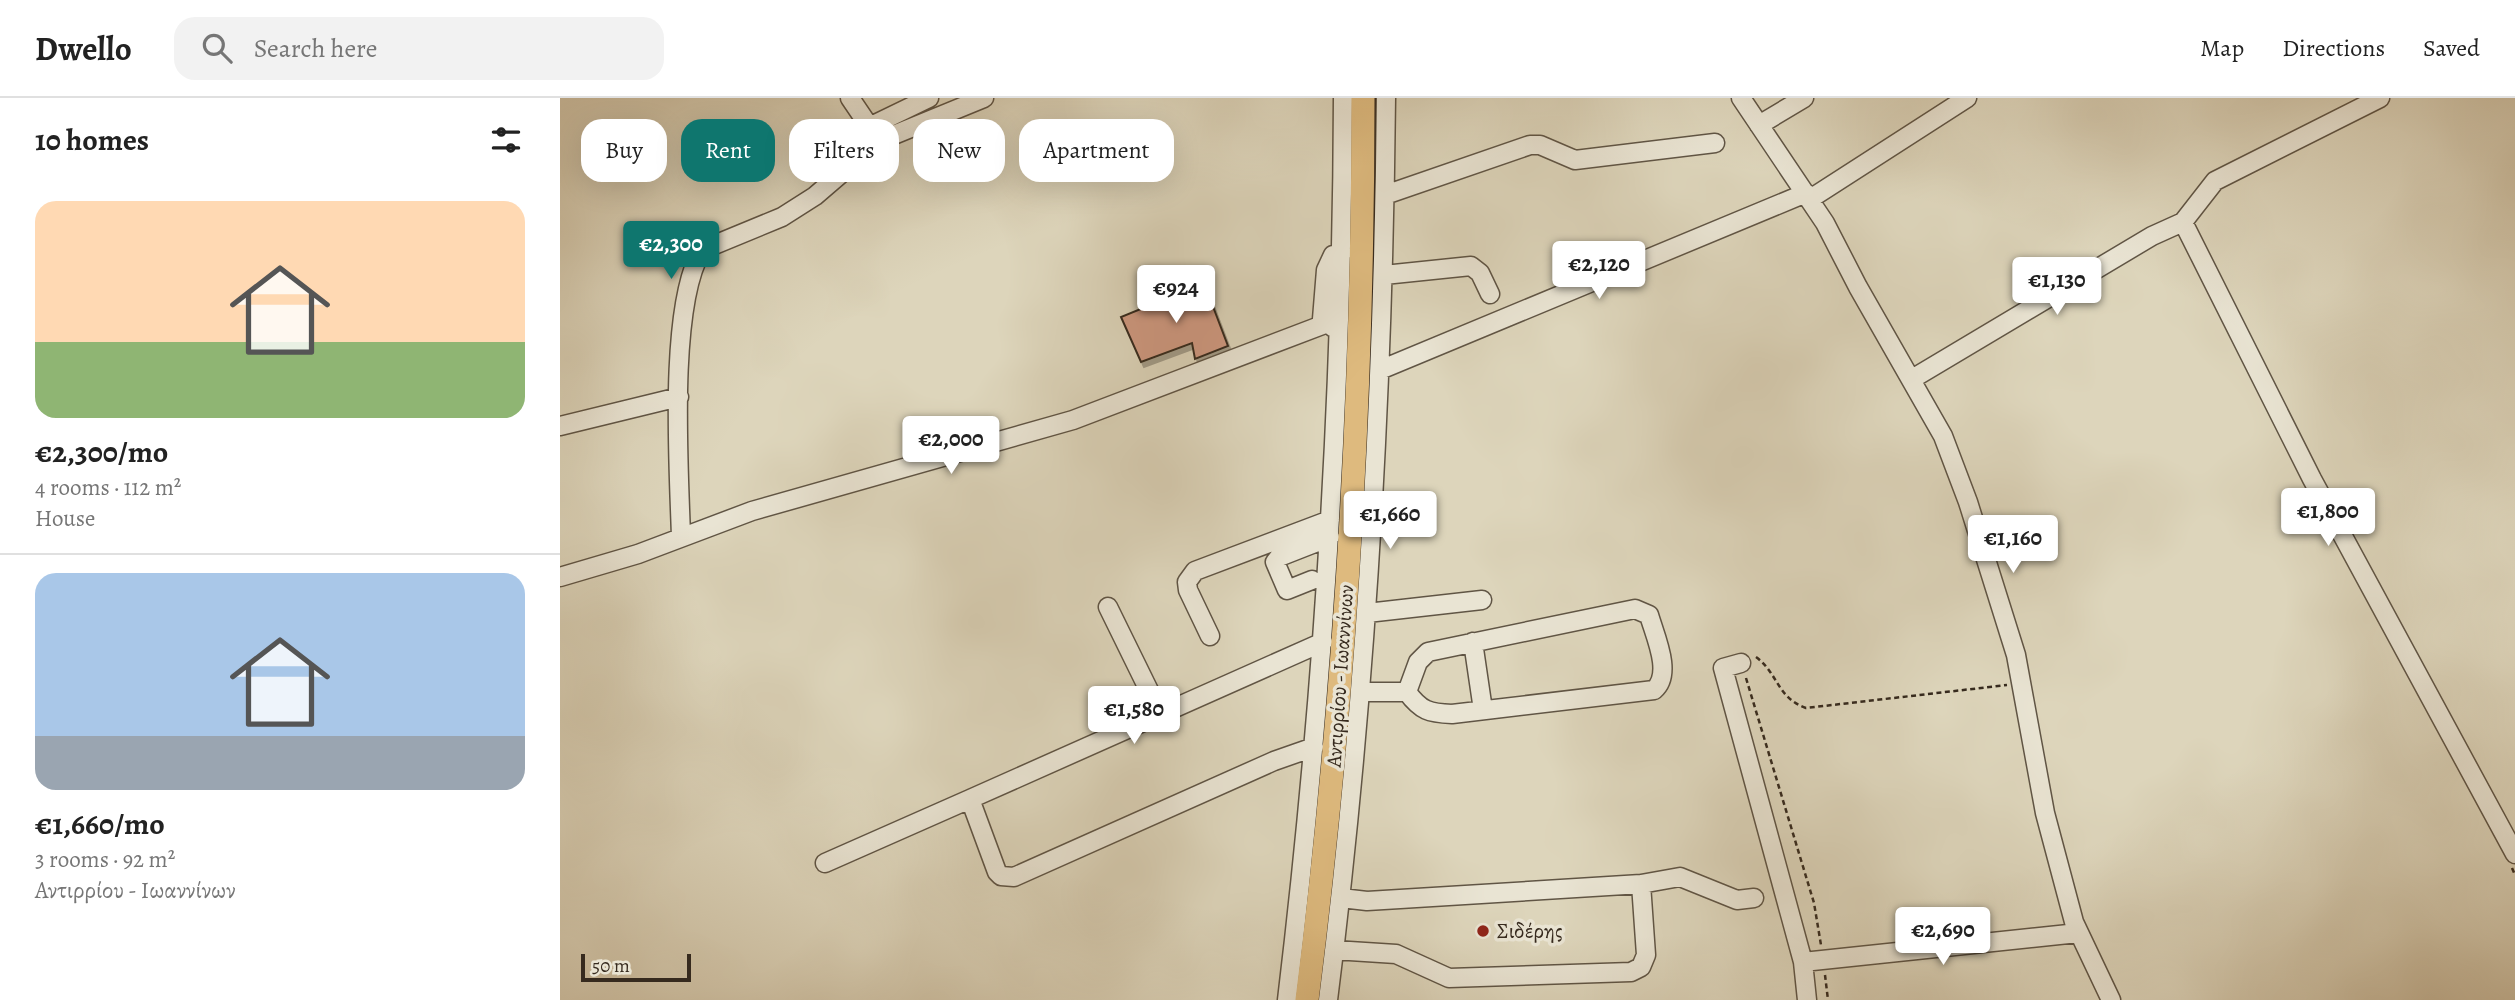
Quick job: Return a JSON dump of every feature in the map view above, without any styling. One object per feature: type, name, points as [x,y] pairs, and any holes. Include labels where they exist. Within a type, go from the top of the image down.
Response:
[{"type":"main road","name":"Αντιρρίου - Ιωαννίνων","points":[[1307,1000],[1329,811],[1343,655],[1362,310],[1363,98]]},
{"type":"street","points":[[897,119],[929,98]]},
{"type":"street","points":[[899,126],[984,98]]},
{"type":"street","points":[[1287,1000],[1323,642],[1330,528],[1332,326],[1342,253],[1343,98]]},
{"type":"street","points":[[1328,1000],[1341,898],[1367,613],[1384,275],[1386,98]]},
{"type":"street","points":[[1741,98],[1808,196],[1943,436],[1968,502],[2023,684],[2045,813],[2078,933],[2111,1000]]},
{"type":"street","points":[[1759,125],[1804,98]]},
{"type":"street","points":[[1380,370],[1808,196],[1967,98]]},
{"type":"street","points":[[1912,379],[2152,236],[2183,222],[2215,181],[2380,98]]},
{"type":"street","points":[[855,99],[866,119]]},
{"type":"street","points":[[1385,195],[1530,145],[1540,145],[1575,160],[1715,143]]},
{"type":"street","points":[[681,537],[680,353],[689,286],[702,250],[782,217],[815,196],[828,182]]},
{"type":"street","points":[[2183,222],[2312,479],[2515,854]]},
{"type":"street","points":[[1384,275],[1471,266],[1480,273],[1490,294]]},
{"type":"street","points":[[560,577],[638,554],[752,511],[1073,421],[1332,326]]},
{"type":"street","points":[[560,426],[679,397]]},
{"type":"street","points":[[1312,580],[1287,590],[1275,562],[1279,557],[1330,528]]},
{"type":"street","points":[[1210,636],[1188,590],[1187,582],[1195,571],[1330,528]]},
{"type":"street","points":[[1367,613],[1482,600]]},
{"type":"street","points":[[1108,607],[1160,713]]},
{"type":"street","points":[[1635,609],[1649,615],[1664,674],[1661,684],[1654,690],[1483,710],[1427,713],[1419,708],[1407,692],[1422,656],[1473,642],[1635,609]]},
{"type":"street","points":[[825,863],[1323,642]]},
{"type":"street","points":[[1473,642],[1483,710]]},
{"type":"street","points":[[1741,663],[1723,668],[1803,962],[1807,1000]]},
{"type":"street","points":[[1361,692],[1407,692]]},
{"type":"street","points":[[970,799],[997,872],[1006,877],[1014,877],[1274,761],[1314,747]]},
{"type":"street","points":[[1341,898],[1367,901],[1641,884],[1680,877],[1737,900],[1754,898]]},
{"type":"street","points":[[1334,950],[1396,954],[1448,978],[1631,972],[1641,967],[1646,955],[1641,884]]},
{"type":"street","points":[[1803,962],[2078,933]]},
{"type":"path","points":[[1828,1000],[1814,903],[1741,663],[1756,657],[1765,664],[1791,703],[1806,708],[2023,684]]},
{"type":"building","points":[[1204,283],[1228,346],[1195,359],[1192,343],[1141,362],[1121,317]]},
{"type":"place","name":"Σιδέρης","points":[[1483,931]]}]
